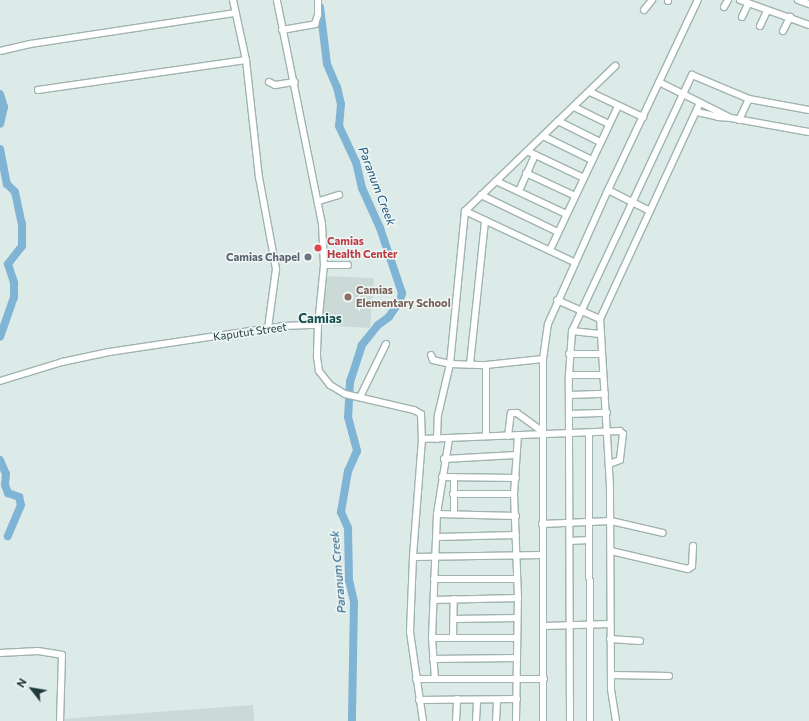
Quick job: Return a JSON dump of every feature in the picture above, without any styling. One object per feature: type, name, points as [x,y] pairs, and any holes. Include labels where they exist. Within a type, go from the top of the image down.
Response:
[{"type":"street","points":[[233,0],[246,60],[259,177],[276,268],[268,328]]},
{"type":"street","points":[[277,0],[282,30],[295,82],[318,201],[324,265],[318,325],[317,357],[319,371],[330,385],[344,394],[418,411],[422,420],[422,439],[413,557],[410,632],[423,721]]},
{"type":"street","points":[[282,30],[315,24],[318,15],[318,0]]},
{"type":"street","points":[[644,10],[652,0]]},
{"type":"street","points":[[543,721],[544,626],[542,432],[543,359],[548,324],[574,262],[698,0]]},
{"type":"street","points":[[724,7],[728,0]]},
{"type":"street","points":[[740,0],[767,11],[809,24]]},
{"type":"street","points":[[798,0],[809,4]]},
{"type":"street","points":[[742,16],[748,4]]},
{"type":"street","points":[[760,26],[767,11]]},
{"type":"street","points":[[0,51],[30,44],[236,13]]},
{"type":"street","points":[[783,31],[790,17]]},
{"type":"street","points":[[38,90],[246,60]]},
{"type":"street","points":[[437,439],[438,415],[450,364],[465,211],[480,195],[590,92],[615,66]]},
{"type":"street","points":[[570,721],[571,625],[569,354],[572,331],[682,94],[692,76],[748,99],[809,110]]},
{"type":"street","points":[[269,82],[275,85],[295,82]]},
{"type":"street","points":[[659,82],[731,118],[809,132]]},
{"type":"street","points":[[590,92],[643,117]]},
{"type":"street","points":[[739,120],[748,99]]},
{"type":"street","points":[[616,721],[610,639],[611,521],[607,413],[603,376],[600,319],[700,103]]},
{"type":"street","points":[[550,250],[618,106]]},
{"type":"street","points":[[574,107],[609,124]]},
{"type":"street","points":[[697,112],[722,118],[731,118]]},
{"type":"street","points":[[558,121],[600,142]]},
{"type":"street","points":[[543,136],[592,160]]},
{"type":"street","points":[[527,151],[584,178]]},
{"type":"street","points":[[519,191],[535,156]]},
{"type":"street","points":[[526,173],[575,196]]},
{"type":"street","points":[[496,180],[566,214]]},
{"type":"street","points":[[608,190],[650,211]]},
{"type":"street","points":[[480,195],[558,232]]},
{"type":"street","points":[[318,201],[339,196]]},
{"type":"street","points":[[465,211],[574,262]]},
{"type":"street","points":[[470,364],[485,221]]},
{"type":"street","points":[[324,265],[348,265]]},
{"type":"street","points":[[558,300],[600,319]]},
{"type":"street","name":"Kaputut Street","points":[[0,380],[62,362],[109,352],[268,328],[318,325]]},
{"type":"street","points":[[572,331],[600,334]]},
{"type":"street","points":[[357,397],[386,344]]},
{"type":"street","points":[[569,354],[602,354]]},
{"type":"street","points":[[431,355],[433,360],[450,364],[486,365],[543,359]]},
{"type":"street","points":[[486,365],[486,435]]},
{"type":"street","points":[[569,374],[603,376]]},
{"type":"street","points":[[570,395],[605,394]]},
{"type":"street","points":[[508,436],[512,413],[517,413],[542,432]]},
{"type":"street","points":[[570,414],[607,413]]},
{"type":"street","points":[[422,439],[448,439],[486,435],[518,436],[542,432],[589,433],[620,431],[623,434],[620,460],[609,464]]},
{"type":"street","points":[[589,433],[591,523],[589,540],[591,623],[590,721]]},
{"type":"street","points":[[516,721],[518,598],[514,494],[518,436]]},
{"type":"street","points":[[435,679],[432,638],[437,514],[448,439]]},
{"type":"street","points":[[444,459],[516,455]]},
{"type":"street","points":[[442,477],[516,478]]},
{"type":"street","points":[[454,477],[454,514]]},
{"type":"street","points":[[453,494],[514,494]]},
{"type":"street","points":[[437,514],[516,516]]},
{"type":"street","points":[[542,524],[570,524],[611,521],[663,533]]},
{"type":"street","points":[[437,537],[516,535]]},
{"type":"street","points":[[570,541],[589,540]]},
{"type":"street","points":[[611,551],[688,569],[692,566],[694,546]]},
{"type":"street","points":[[413,557],[435,558],[543,555]]},
{"type":"street","points":[[434,579],[517,579]]},
{"type":"street","points":[[434,600],[518,598]]},
{"type":"street","points":[[453,638],[454,599]]},
{"type":"street","points":[[454,619],[517,618]]},
{"type":"street","points":[[544,626],[591,623],[610,624]]},
{"type":"street","points":[[432,638],[517,638]]},
{"type":"street","points":[[610,639],[640,642]]},
{"type":"street","points":[[0,653],[38,651],[62,655],[60,721]]},
{"type":"street","points":[[433,659],[517,658]]},
{"type":"street","points":[[612,675],[669,676]]},
{"type":"street","points":[[416,679],[544,679]]},
{"type":"street","points":[[419,700],[517,699]]},
{"type":"street","points":[[456,721],[458,700]]},
{"type":"street","points":[[476,721],[477,700]]},
{"type":"street","points":[[496,721],[497,700]]},
{"type":"shaded area","name":"Camias Elementary School","points":[[324,276],[374,278],[370,328],[333,326],[333,322],[321,321]]},
{"type":"shaded area","points":[[253,705],[254,721],[61,721],[61,719]]},
{"type":"waterway","name":"Paranum Creek","points":[[320,7],[327,64],[337,87],[341,104],[339,126],[356,162],[362,188],[380,228],[402,293],[400,301],[389,317],[378,325],[362,345],[350,381],[348,417],[357,451],[348,471],[341,512],[348,528],[349,580],[354,602],[352,721]]},
{"type":"waterway","points":[[0,94],[4,107],[0,124]]},
{"type":"waterway","points":[[0,149],[7,184],[15,192],[22,224],[22,246],[8,264],[14,283],[14,297],[0,337]]},
{"type":"waterway","points":[[0,460],[6,474],[5,485],[8,493],[19,497],[21,505],[8,536]]},
{"type":"place","name":"Camias Health Center","points":[[318,248]]},
{"type":"place","name":"Camias Chapel","points":[[308,257]]},
{"type":"place","name":"Camias Elementary School","points":[[348,297]]},
{"type":"district","name":"Camias","points":[[320,318]]}]
